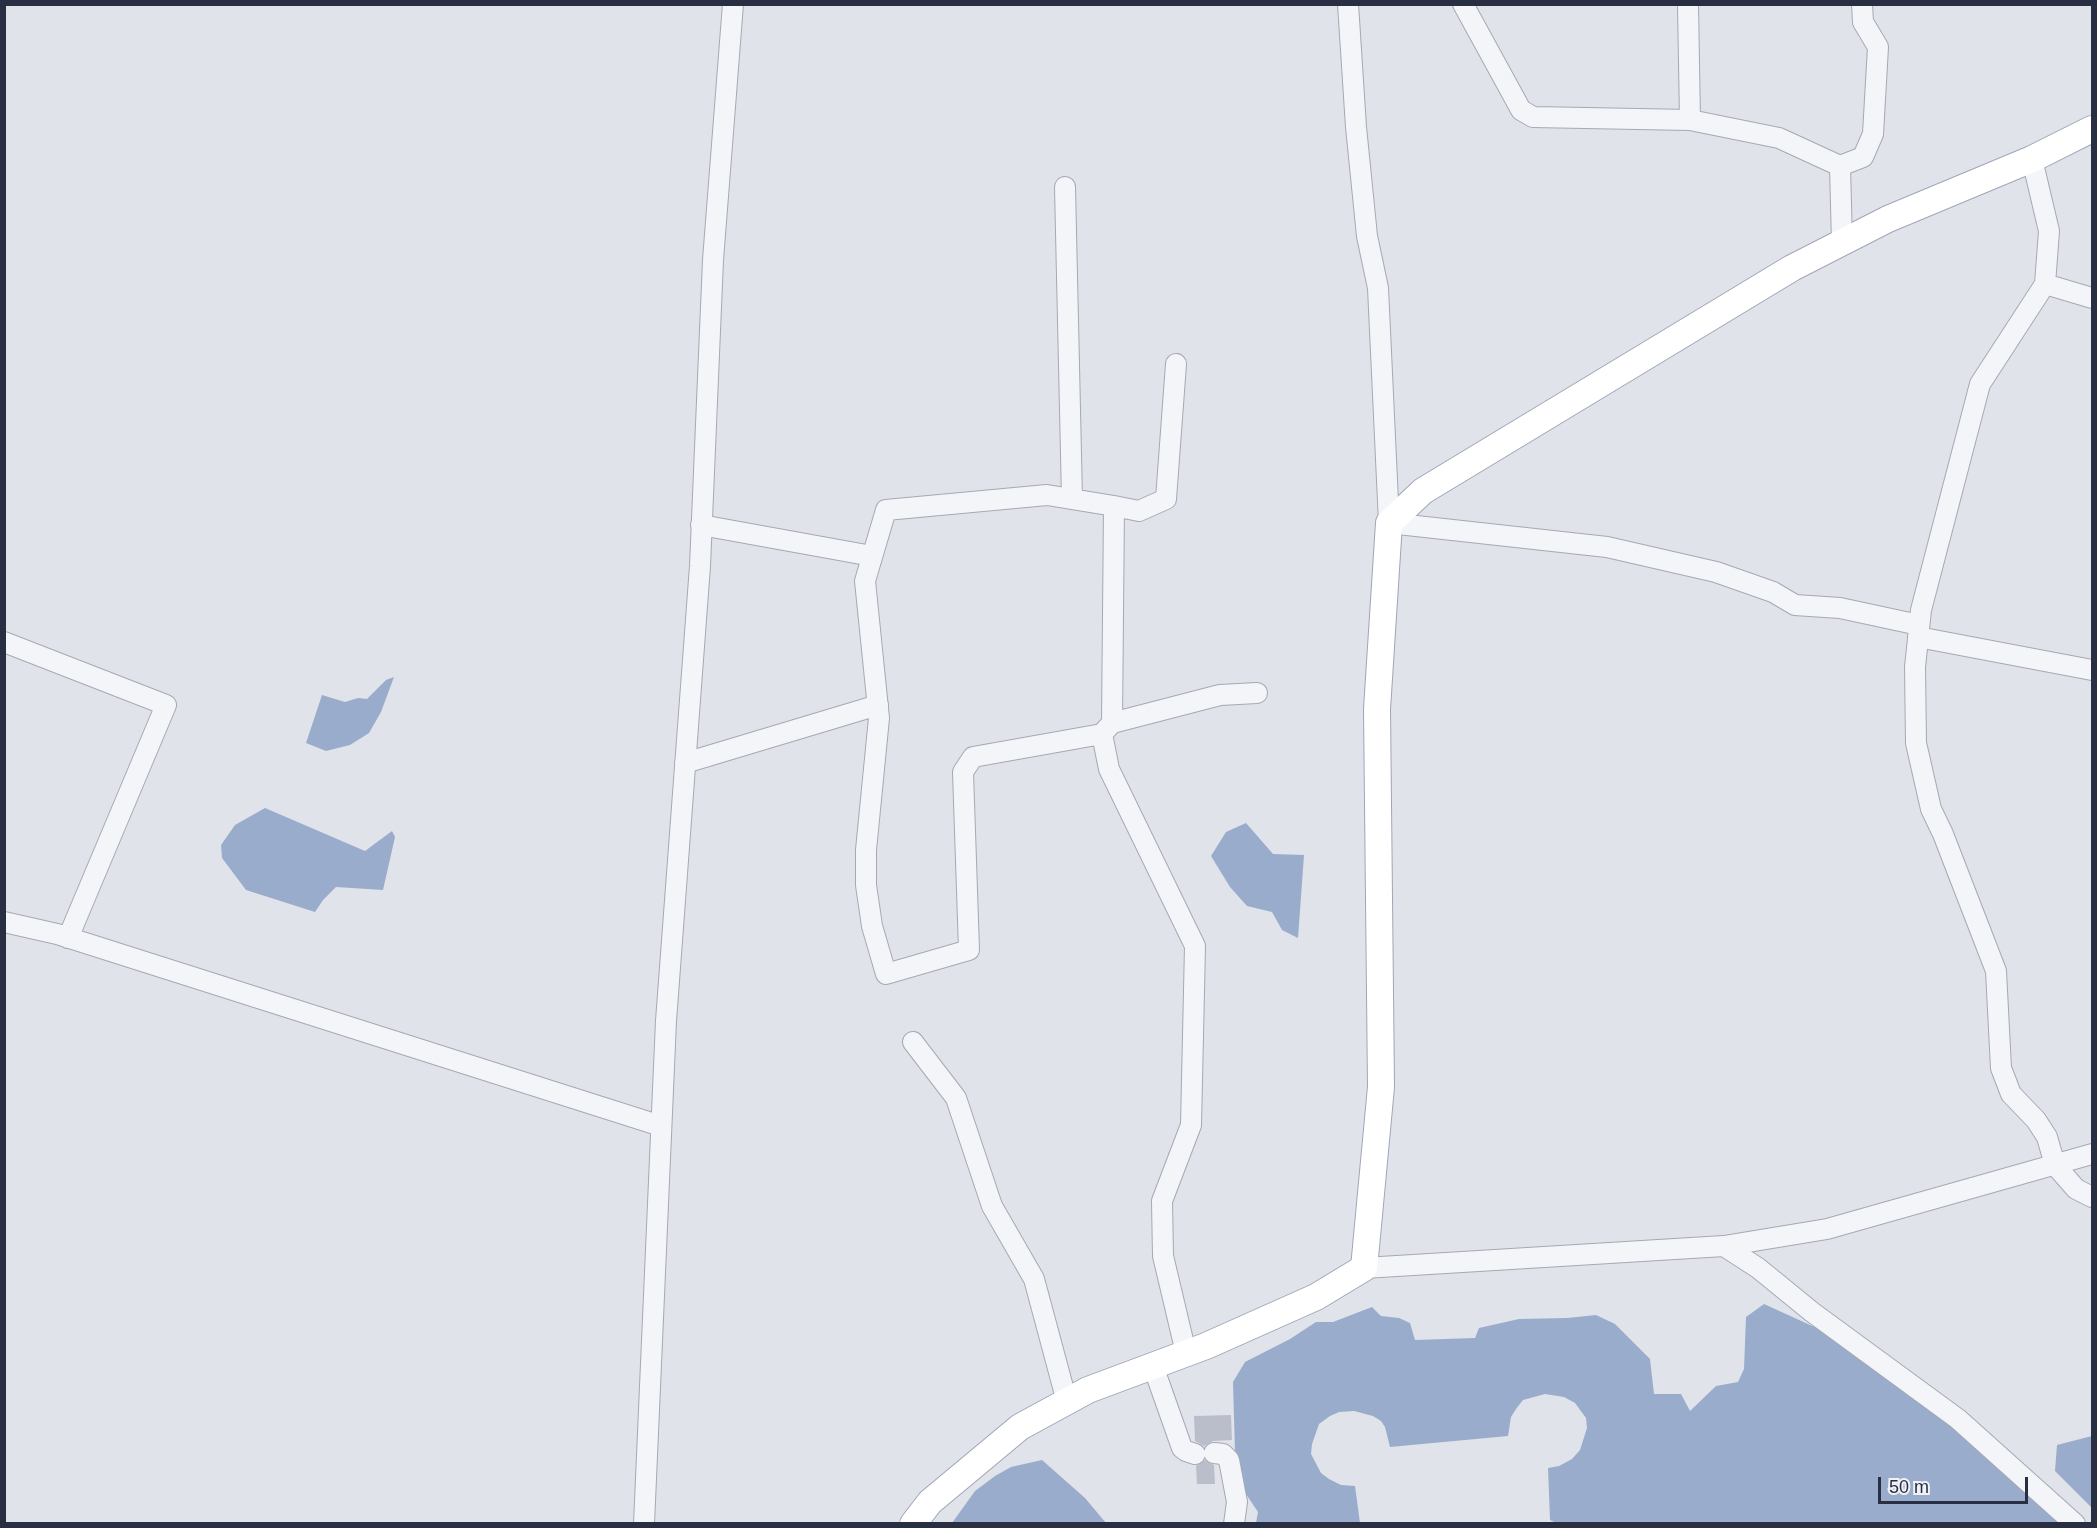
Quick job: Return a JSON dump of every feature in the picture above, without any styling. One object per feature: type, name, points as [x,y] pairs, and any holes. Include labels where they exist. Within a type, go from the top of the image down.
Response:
[{"type":"main road","points":[[914,1524],[930,1502],[1020,1427],[1088,1390],[1186,1353],[1316,1297],[1364,1268],[1381,1087],[1377,709],[1389,523],[1423,491],[1782,274],[1888,219],[2032,159],[2092,129]]},
{"type":"street","points":[[644,1524],[666,1021],[701,525],[713,260],[733,4]]},
{"type":"street","points":[[1348,4],[1356,127],[1366,225],[1378,288],[1389,523],[1607,547],[1716,572],[1773,592],[1795,605],[1840,608],[1919,631],[2092,670]]},
{"type":"street","points":[[1463,4],[1521,110],[1533,117],[1690,120],[1779,138],[1840,166],[1863,157],[1873,134],[1878,47],[1863,22],[1862,4]]},
{"type":"street","points":[[1688,4],[1690,120]]},
{"type":"street","points":[[2032,159],[2049,231],[2045,285],[1980,384],[1921,610],[1915,667],[1916,743],[1931,808],[1996,971],[2001,1068],[2011,1094],[2036,1120],[2047,1137],[2055,1165],[2076,1189],[2092,1197]]},
{"type":"street","points":[[1840,166],[1842,243]]},
{"type":"street","points":[[1065,187],[1072,499]]},
{"type":"street","points":[[2045,285],[2092,298]]},
{"type":"street","points":[[1176,364],[1166,499],[1139,511],[1047,495],[886,510],[865,581],[879,718],[866,850],[866,885],[872,926],[886,974],[969,950],[963,771],[973,758],[1107,728],[1220,695],[1257,693]]},
{"type":"street","points":[[1114,506],[1107,728],[1109,769],[1195,946],[1191,1125],[1162,1202],[1163,1256],[1186,1353]]},
{"type":"street","points":[[701,525],[872,556]]},
{"type":"street","points":[[4,642],[166,705],[68,938]]},
{"type":"street","points":[[685,763],[878,705]]},
{"type":"street","points":[[4,922],[68,938],[661,1126]]},
{"type":"street","points":[[913,1042],[956,1098],[992,1206],[1034,1280],[1067,1402]]},
{"type":"street","points":[[1364,1268],[1724,1246],[1827,1229],[2092,1154]]},
{"type":"street","points":[[1724,1246],[1758,1268],[1812,1312],[1958,1419],[2075,1524]]},
{"type":"street","points":[[1153,1365],[1182,1448],[1186,1451],[1223,1454],[1228,1460],[1237,1502],[1234,1524]]},
{"type":"water","points":[[394,677],[381,712],[369,733],[350,745],[326,751],[306,743],[322,695],[345,702],[358,698],[367,699],[386,680]]},
{"type":"water","points":[[265,808],[365,851],[392,831],[395,837],[383,890],[336,887],[315,912],[246,890],[222,858],[221,845],[235,825]]},
{"type":"water","points":[[1246,823],[1273,854],[1304,855],[1298,938],[1282,930],[1272,912],[1247,906],[1230,887],[1211,856],[1226,832]]},
{"type":"water","points":[[1764,1304],[1832,1335],[1974,1444],[2061,1523],[1556,1523],[1550,1520],[1548,1468],[1559,1466],[1572,1459],[1580,1450],[1587,1428],[1586,1418],[1575,1403],[1564,1397],[1545,1394],[1523,1400],[1511,1417],[1508,1436],[1390,1447],[1385,1427],[1373,1416],[1354,1411],[1339,1412],[1330,1416],[1319,1424],[1311,1454],[1321,1473],[1329,1479],[1341,1485],[1355,1486],[1360,1523],[1256,1523],[1258,1512],[1246,1494],[1235,1452],[1233,1382],[1245,1362],[1290,1339],[1316,1322],[1333,1322],[1372,1307],[1381,1316],[1399,1318],[1410,1323],[1415,1340],[1475,1338],[1479,1328],[1519,1319],[1596,1315],[1615,1324],[1650,1359],[1654,1394],[1681,1394],[1690,1411],[1716,1386],[1738,1382],[1744,1369],[1746,1317]]},
{"type":"water","points":[[2092,1436],[2092,1508],[2055,1471],[2057,1445]]},
{"type":"water","points":[[1042,1460],[1085,1498],[1106,1523],[952,1523],[975,1491],[995,1476],[1011,1467]]},
{"type":"building","points":[[1231,1415],[1232,1440],[1213,1441],[1204,1446],[1195,1441],[1194,1416]]},
{"type":"building","points":[[1205,1460],[1214,1465],[1215,1484],[1197,1484],[1196,1466]]}]
